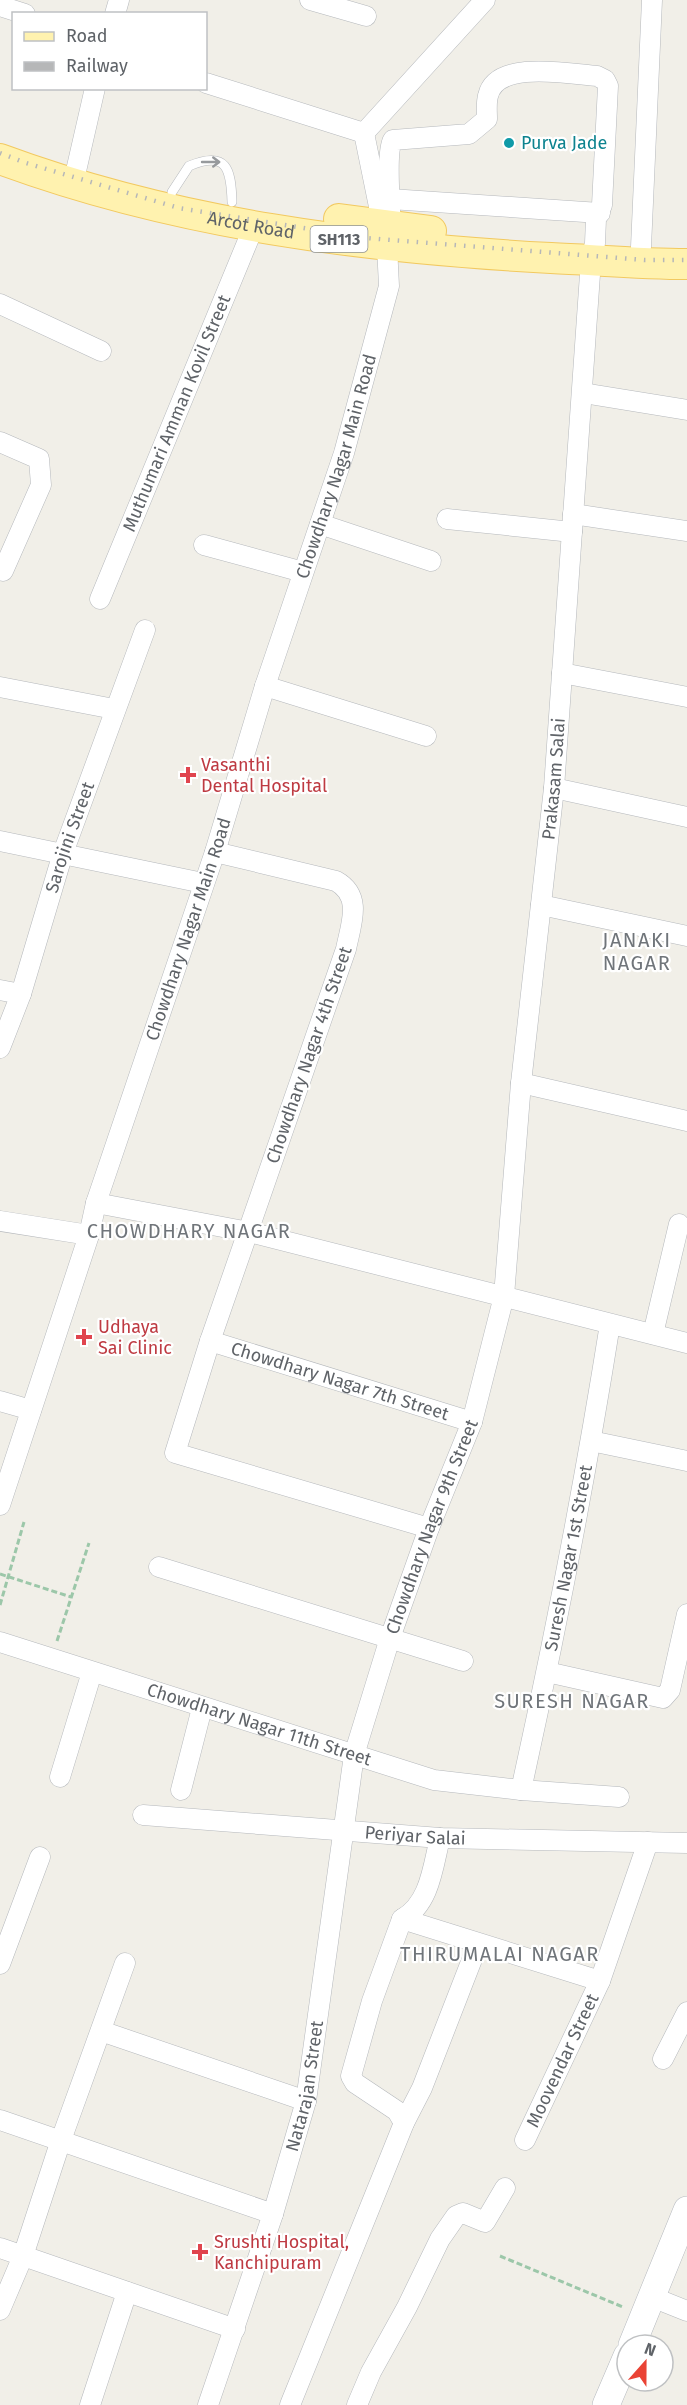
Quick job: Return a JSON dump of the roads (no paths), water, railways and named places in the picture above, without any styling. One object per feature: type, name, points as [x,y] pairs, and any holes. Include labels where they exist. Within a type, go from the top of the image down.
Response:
[{"type":"main road","name":"Arcot Road","points":[[0,145],[29,158],[140,187],[387,224],[687,264]]},
{"type":"main road","name":"Arcot Road","points":[[0,159],[36,172],[177,212],[254,226],[387,224]]},
{"type":"main road","name":"Arcot Road","points":[[593,252],[641,247],[687,249]]},
{"type":"main road","points":[[637,2333],[687,2210]]},
{"type":"street","points":[[364,133],[485,0]]},
{"type":"street","points":[[641,247],[652,0]]},
{"type":"street","points":[[322,2],[366,16]]},
{"type":"street","points":[[0,6],[19,12]]},
{"type":"street","name":"Prakasam Salai","points":[[387,224],[390,149],[393,140],[469,134],[487,119],[488,94],[493,85],[500,78],[516,71],[597,76],[605,80],[608,86],[600,213],[596,219],[593,252],[554,788],[521,1083],[504,1296]]},
{"type":"street","points":[[207,83],[364,133]]},
{"type":"street","points":[[76,171],[95,90]]},
{"type":"street","points":[[364,133],[387,224],[600,213]]},
{"type":"street","name":"Chowdhary Nagar Main Road","points":[[0,1505],[96,1203],[215,852],[265,686],[344,453],[389,286],[387,224]]},
{"type":"street","name":"Muthumari Amman Kovil Street","points":[[100,599],[254,226]]},
{"type":"street","points":[[0,304],[101,351]]},
{"type":"street","points":[[583,393],[687,410]]},
{"type":"street","points":[[0,442],[39,459],[41,480],[3,570]]},
{"type":"street","points":[[447,519],[572,523],[687,531]]},
{"type":"street","points":[[320,524],[431,561]]},
{"type":"street","points":[[204,545],[303,572]]},
{"type":"street","name":"Sarojini Street","points":[[0,1048],[21,994],[63,853],[114,709],[145,630]]},
{"type":"street","points":[[562,673],[687,697]]},
{"type":"street","points":[[265,686],[426,736]]},
{"type":"street","points":[[0,687],[114,709]]},
{"type":"street","points":[[554,788],[687,817]]},
{"type":"street","points":[[0,841],[203,883]]},
{"type":"street","name":"Chowdhary Nagar 4th Street","points":[[215,852],[336,881],[351,894],[352,902],[351,925],[346,949],[249,1232]]},
{"type":"street","points":[[542,905],[687,936]]},
{"type":"street","points":[[0,990],[21,994]]},
{"type":"street","points":[[521,1083],[687,1121]]},
{"type":"street","points":[[96,1203],[249,1232],[687,1343]]},
{"type":"street","points":[[0,1221],[88,1234]]},
{"type":"street","points":[[653,1334],[679,1224]]},
{"type":"street","points":[[249,1232],[210,1341],[175,1453],[429,1528]]},
{"type":"street","name":"Chowdhary Nagar 9th Street","points":[[354,1755],[390,1638],[429,1528],[472,1422],[504,1296]]},
{"type":"street","name":"Suresh Nagar 1st Street","points":[[521,1790],[547,1672],[591,1441],[610,1324]]},
{"type":"street","name":"Chowdhary Nagar 7th Street","points":[[210,1341],[472,1422]]},
{"type":"street","points":[[0,1401],[31,1410]]},
{"type":"street","points":[[591,1441],[687,1461]]},
{"type":"street","points":[[159,1567],[463,1661]]},
{"type":"street","points":[[547,1672],[663,1698],[670,1690],[687,1614]]},
{"type":"street","name":"Chowdhary Nagar 11th Street","points":[[0,1642],[434,1780],[521,1790],[619,1797]]},
{"type":"street","points":[[60,1777],[92,1672]]},
{"type":"street","points":[[181,1790],[202,1708]]},
{"type":"street","name":"Natarajan Street","points":[[208,2405],[273,2214],[306,2101],[354,1755]]},
{"type":"street","name":"Periyar Salai","points":[[143,1815],[440,1838],[687,1843]]},
{"type":"street","points":[[404,2123],[397,2111],[355,2083],[351,2076],[372,2001],[402,1919],[413,1913],[428,1887],[440,1838]]},
{"type":"street","name":"Moovendar Street","points":[[525,2140],[600,1981],[648,1842]]},
{"type":"street","points":[[0,1964],[40,1857]]},
{"type":"street","points":[[402,1919],[600,1981]]},
{"type":"street","points":[[290,2405],[404,2123],[422,2088],[478,1944]]},
{"type":"street","points":[[0,2310],[23,2256],[61,2140],[125,1963]]},
{"type":"street","points":[[663,2059],[687,2013]]},
{"type":"street","points":[[101,2031],[306,2101]]},
{"type":"street","points":[[0,2120],[273,2214]]},
{"type":"street","points":[[357,2405],[371,2372],[407,2307],[440,2239],[456,2216],[463,2213],[485,2222],[506,2188]]},
{"type":"street","points":[[0,2248],[235,2329]]},
{"type":"street","points":[[90,2405],[127,2292]]},
{"type":"street","points":[[648,2306],[687,2311]]},
{"type":"lane","points":[[172,192],[189,166],[212,159],[223,162],[229,170],[232,202]]},
{"type":"railway","points":[[0,153],[26,163],[179,208],[366,238],[644,260],[687,260]]},
{"type":"place","name":"Purva Jade","points":[[509,143]]},
{"type":"place","name":"Vasanthi Dental Hospital","points":[[188,775]]},
{"type":"place","name":"Udhaya Sai Clinic","points":[[84,1337]]},
{"type":"place","name":"Srushti Hospital, Kanchipuram","points":[[200,2252]]},
{"type":"district","name":"JANAKI NAGAR","points":[[637,952]]},
{"type":"district","name":"CHOWDHARY NAGAR","points":[[189,1231]]},
{"type":"district","name":"SURESH NAGAR","points":[[572,1701]]},
{"type":"district","name":"THIRUMALAI NAGAR","points":[[500,1954]]}]
